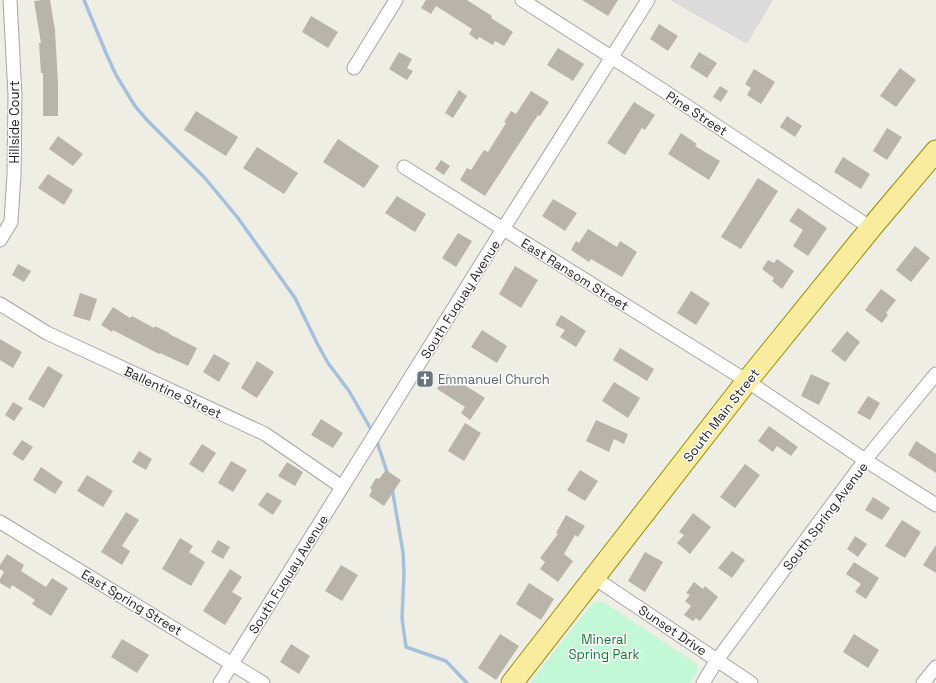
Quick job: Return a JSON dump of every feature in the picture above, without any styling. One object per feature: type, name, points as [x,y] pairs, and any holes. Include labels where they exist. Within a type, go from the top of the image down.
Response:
[{"type":"main road","name":"South Main Street","points":[[512,683],[747,381],[871,228],[936,151]]},
{"type":"street","name":"Hillside Court","points":[[0,240],[11,222],[14,175],[15,95],[10,0]]},
{"type":"street","points":[[354,68],[396,0]]},
{"type":"street","name":"Pine Street","points":[[522,0],[871,228]]},
{"type":"street","name":"South Fuquay Avenue","points":[[220,683],[503,229],[648,0]]},
{"type":"street","name":"East Ransom Street","points":[[404,168],[747,381],[865,460],[936,505]]},
{"type":"street","name":"Ballentine Street","points":[[0,304],[47,333],[265,434],[342,487]]},
{"type":"street","name":"South Spring Avenue","points":[[703,683],[717,660],[865,460],[936,374]]},
{"type":"street","name":"East Spring Street","points":[[0,522],[263,683]]},
{"type":"street","name":"Sunset Drive","points":[[593,577],[752,683]]},
{"type":"street","points":[[923,683],[936,667]]},
{"type":"shaded area","points":[[670,0],[773,0],[747,44]]},
{"type":"green space","name":"Mineral Spring Park","points":[[596,602],[603,602],[695,663],[698,667],[697,672],[689,683],[530,683],[590,606]]},
{"type":"building","points":[[50,0],[55,30],[58,116],[43,116],[43,73],[41,73],[39,43],[41,43],[34,1]]},
{"type":"building","points":[[426,0],[467,0],[513,32],[504,46],[495,41],[493,45],[479,37],[477,40],[469,34],[472,29],[436,6],[431,14],[421,8]]},
{"type":"building","points":[[582,0],[618,0],[608,16]]},
{"type":"building","points":[[311,16],[338,32],[328,48],[302,32]]},
{"type":"building","points":[[659,24],[678,36],[668,51],[650,39]]},
{"type":"building","points":[[558,48],[584,64],[573,81],[547,65]]},
{"type":"building","points":[[399,52],[412,59],[407,68],[413,71],[407,80],[389,69]]},
{"type":"building","points":[[699,52],[717,63],[707,78],[690,67]]},
{"type":"building","points":[[900,68],[916,80],[896,107],[880,96]]},
{"type":"building","points":[[754,69],[775,82],[761,104],[747,95],[751,88],[745,84]]},
{"type":"building","points":[[720,86],[728,91],[721,102],[713,97]]},
{"type":"building","points":[[459,90],[467,96],[453,118],[445,113]]},
{"type":"building","points":[[531,91],[549,102],[540,116],[538,115],[485,196],[460,180],[467,168],[471,170],[484,150],[488,152],[506,123],[504,122],[511,111],[516,114]]},
{"type":"building","points":[[634,102],[655,115],[645,130],[642,128],[625,155],[607,143]]},
{"type":"building","points":[[196,111],[238,137],[226,156],[184,130]]},
{"type":"building","points":[[787,116],[802,126],[795,137],[780,127]]},
{"type":"building","points":[[887,128],[902,137],[887,160],[873,151]]},
{"type":"building","points":[[681,133],[697,144],[695,146],[720,161],[709,180],[668,154]]},
{"type":"building","points":[[58,136],[83,154],[73,166],[49,149]]},
{"type":"building","points":[[338,139],[379,166],[364,188],[323,162]]},
{"type":"building","points":[[257,147],[298,173],[284,194],[243,168]]},
{"type":"building","points":[[843,157],[870,174],[861,189],[834,172]]},
{"type":"building","points":[[441,160],[450,166],[444,175],[435,169]]},
{"type":"building","points":[[48,174],[73,190],[64,205],[38,188]]},
{"type":"building","points":[[758,178],[778,191],[741,249],[721,237]]},
{"type":"building","points":[[397,196],[426,214],[415,232],[385,213]]},
{"type":"building","points":[[553,199],[577,213],[565,231],[542,216]]},
{"type":"building","points":[[798,208],[827,228],[808,256],[793,246],[803,230],[789,221]]},
{"type":"building","points":[[588,229],[617,247],[620,241],[637,252],[622,277],[591,259],[589,262],[571,250],[576,241],[579,243]]},
{"type":"building","points":[[458,233],[472,241],[456,267],[442,258]]},
{"type":"building","points":[[915,246],[930,258],[911,282],[896,270]]},
{"type":"building","points":[[777,259],[794,271],[782,289],[772,281],[774,278],[762,269],[768,260],[774,263]]},
{"type":"building","points":[[18,264],[31,271],[24,282],[12,275]]},
{"type":"building","points":[[515,266],[538,280],[521,308],[499,294]]},
{"type":"building","points":[[881,289],[896,300],[886,313],[888,315],[882,323],[865,310]]},
{"type":"building","points":[[691,291],[710,303],[696,325],[677,313]]},
{"type":"building","points":[[80,293],[97,299],[90,321],[73,316]]},
{"type":"building","points":[[113,307],[130,318],[132,316],[154,328],[155,326],[197,348],[188,366],[160,353],[159,354],[113,330],[112,332],[101,325]]},
{"type":"building","points":[[561,315],[586,331],[576,347],[560,337],[565,330],[555,325]]},
{"type":"building","points":[[482,330],[507,346],[497,363],[471,347]]},
{"type":"building","points":[[847,331],[860,342],[845,362],[831,351]]},
{"type":"building","points":[[0,339],[22,352],[13,368],[0,360]]},
{"type":"building","points":[[620,348],[654,369],[647,381],[613,360]]},
{"type":"building","points":[[214,354],[230,363],[219,382],[203,372]]},
{"type":"building","points":[[257,361],[274,372],[257,398],[241,388]]},
{"type":"building","points":[[48,366],[63,375],[44,408],[28,399]]},
{"type":"building","points":[[447,374],[485,398],[470,420],[461,413],[465,407],[437,389]]},
{"type":"building","points":[[811,374],[830,383],[819,405],[801,396]]},
{"type":"building","points":[[614,382],[640,398],[628,418],[602,401]]},
{"type":"building","points":[[868,396],[880,403],[870,420],[857,413]]},
{"type":"building","points":[[13,402],[23,408],[14,421],[5,415]]},
{"type":"building","points":[[321,419],[343,433],[333,448],[311,435]]},
{"type":"building","points":[[596,420],[628,434],[624,444],[614,439],[609,452],[586,441]]},
{"type":"building","points":[[465,423],[481,433],[464,461],[448,451]]},
{"type":"building","points":[[769,426],[798,447],[791,456],[777,446],[773,452],[758,441]]},
{"type":"building","points":[[22,440],[33,447],[23,461],[12,454]]},
{"type":"building","points":[[916,441],[936,454],[936,473],[908,455]]},
{"type":"building","points":[[202,444],[216,453],[203,473],[189,464]]},
{"type":"building","points":[[139,451],[152,459],[146,470],[132,462]]},
{"type":"building","points":[[231,461],[247,470],[233,492],[218,483]]},
{"type":"building","points":[[287,462],[303,472],[295,486],[278,476]]},
{"type":"building","points":[[745,464],[760,475],[735,508],[720,497]]},
{"type":"building","points":[[41,467],[63,482],[55,494],[33,480]]},
{"type":"building","points":[[386,470],[401,480],[384,506],[369,496],[372,490],[370,488],[376,478],[379,479]]},
{"type":"building","points":[[580,470],[598,481],[585,501],[567,490]]},
{"type":"building","points":[[87,475],[113,491],[103,507],[77,491]]},
{"type":"building","points":[[267,492],[282,501],[273,515],[258,505]]},
{"type":"building","points":[[873,497],[890,508],[882,520],[865,510]]},
{"type":"building","points":[[126,512],[139,520],[122,546],[130,551],[122,565],[101,552]]},
{"type":"building","points":[[693,513],[711,527],[690,554],[677,543],[684,535],[679,532]]},
{"type":"building","points":[[566,515],[585,526],[578,537],[575,535],[564,554],[573,561],[558,582],[540,569],[545,562],[540,558],[558,534],[556,533]]},
{"type":"building","points":[[902,520],[921,532],[905,558],[885,546]]},
{"type":"building","points":[[855,536],[867,544],[858,557],[847,549]]},
{"type":"building","points":[[180,538],[193,546],[189,552],[205,562],[191,586],[162,569]]},
{"type":"building","points":[[218,540],[230,547],[223,559],[211,552]]},
{"type":"building","points":[[936,545],[936,573],[923,565]]},
{"type":"building","points":[[732,551],[745,560],[732,578],[718,568]]},
{"type":"building","points":[[645,552],[663,562],[645,592],[628,581]]},
{"type":"building","points":[[7,554],[24,565],[21,571],[46,587],[52,578],[68,588],[51,616],[32,604],[35,600],[12,585],[10,589],[0,583],[0,579],[4,572],[0,569],[0,565]]},
{"type":"building","points":[[854,562],[879,578],[866,599],[855,592],[861,584],[846,574]]},
{"type":"building","points":[[341,565],[358,575],[342,601],[325,591]]},
{"type":"building","points":[[230,569],[242,577],[232,592],[242,598],[225,625],[203,611]]},
{"type":"building","points":[[694,582],[703,589],[705,586],[718,597],[700,621],[696,618],[693,621],[684,615],[691,606],[685,601],[690,595],[686,593]]},
{"type":"building","points":[[529,583],[554,599],[541,620],[516,604]]},
{"type":"building","points":[[500,634],[519,646],[496,680],[478,668]]},
{"type":"building","points":[[854,634],[879,650],[868,668],[843,652]]},
{"type":"building","points":[[122,639],[149,655],[137,673],[111,657]]},
{"type":"building","points":[[291,644],[310,656],[299,674],[280,662]]},
{"type":"waterway","points":[[84,0],[116,75],[135,106],[204,177],[238,218],[295,298],[328,363],[349,391],[372,431]]},
{"type":"waterway","points":[[376,439],[388,475]]},
{"type":"waterway","points":[[392,488],[403,552],[404,574],[402,618],[406,647],[446,661],[467,683]]},
{"type":"place","name":"Emmanuel Church","points":[[425,379]]}]
